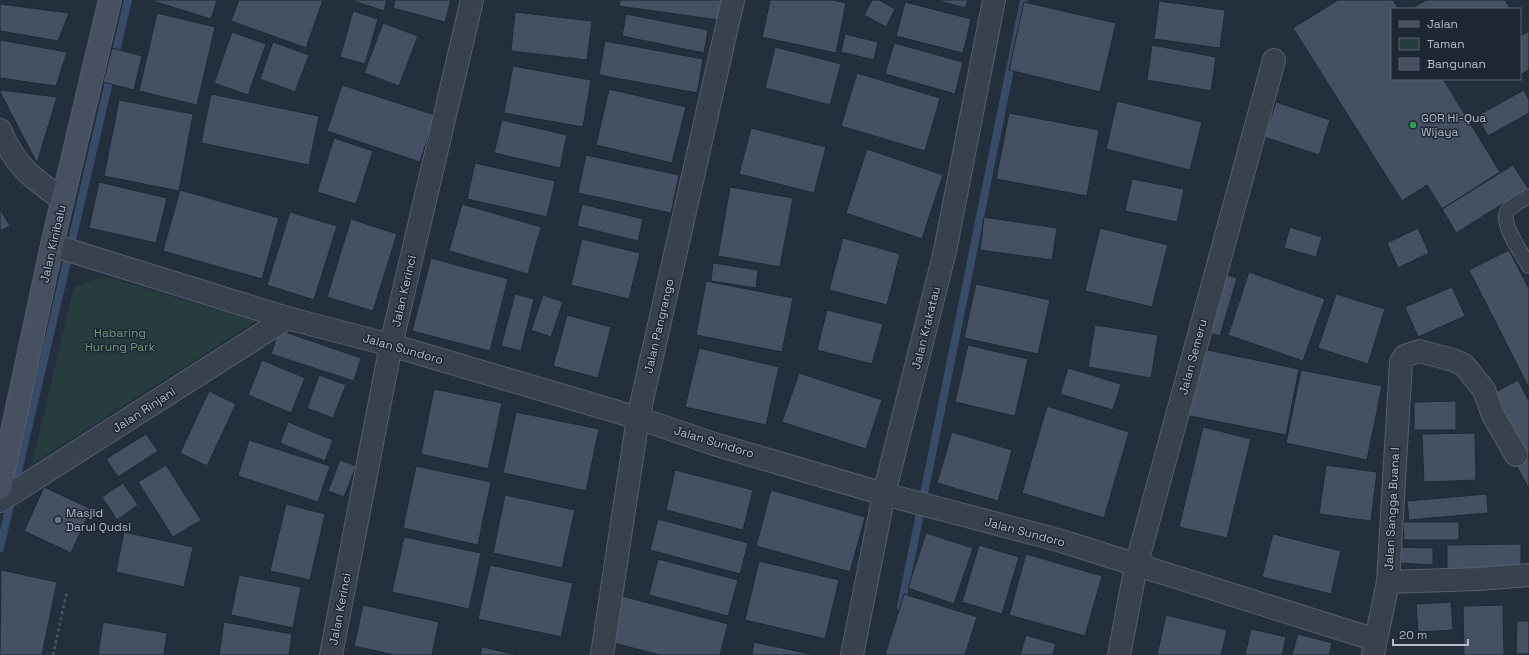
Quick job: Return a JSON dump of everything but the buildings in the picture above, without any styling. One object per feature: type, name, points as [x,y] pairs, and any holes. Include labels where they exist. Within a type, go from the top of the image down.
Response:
[{"type":"street","name":"Jalan Kinibalu","points":[[0,488],[52,245],[110,0]]},
{"type":"street","name":"Jalan Kerinci","points":[[331,655],[391,345],[472,0]]},
{"type":"street","name":"Jalan Pangrango","points":[[602,655],[638,418],[732,0]]},
{"type":"street","name":"Jalan Krakatau","points":[[852,655],[884,494],[945,251],[994,0]]},
{"type":"street","name":"Jalan Semeru","points":[[1119,655],[1136,566],[1274,60]]},
{"type":"street","points":[[0,130],[7,147],[20,166],[63,200]]},
{"type":"street","name":"Jalan Sundoro","points":[[52,245],[287,318],[391,345],[638,418],[714,444],[884,494],[1058,540],[1374,647]]},
{"type":"street","name":"Jalan Rinjani","points":[[0,501],[287,318]]},
{"type":"street","name":"Jalan Sangga Buana I","points":[[1374,647],[1388,582],[1401,362],[1405,356],[1419,351],[1453,360],[1464,365],[1484,390],[1493,415],[1516,455]]},
{"type":"street","points":[[1388,582],[1478,579],[1529,575]]},
{"type":"lane","points":[[1529,196],[1509,209],[1505,217],[1506,225],[1529,266]]},
{"type":"path","points":[[53,655],[67,591]]},
{"type":"green space","name":"Habaring Hurung Park","points":[[103,276],[256,321],[32,464],[74,287]]},
{"type":"waterway","points":[[114,60],[128,0]]},
{"type":"waterway","points":[[901,607],[1024,0]]},
{"type":"waterway","points":[[0,548],[111,73]]},
{"type":"place","name":"GOR Hi-Qua Wijaya","points":[[1413,125]]},
{"type":"place","name":"Masjid Darul Qudsi","points":[[58,520]]}]
